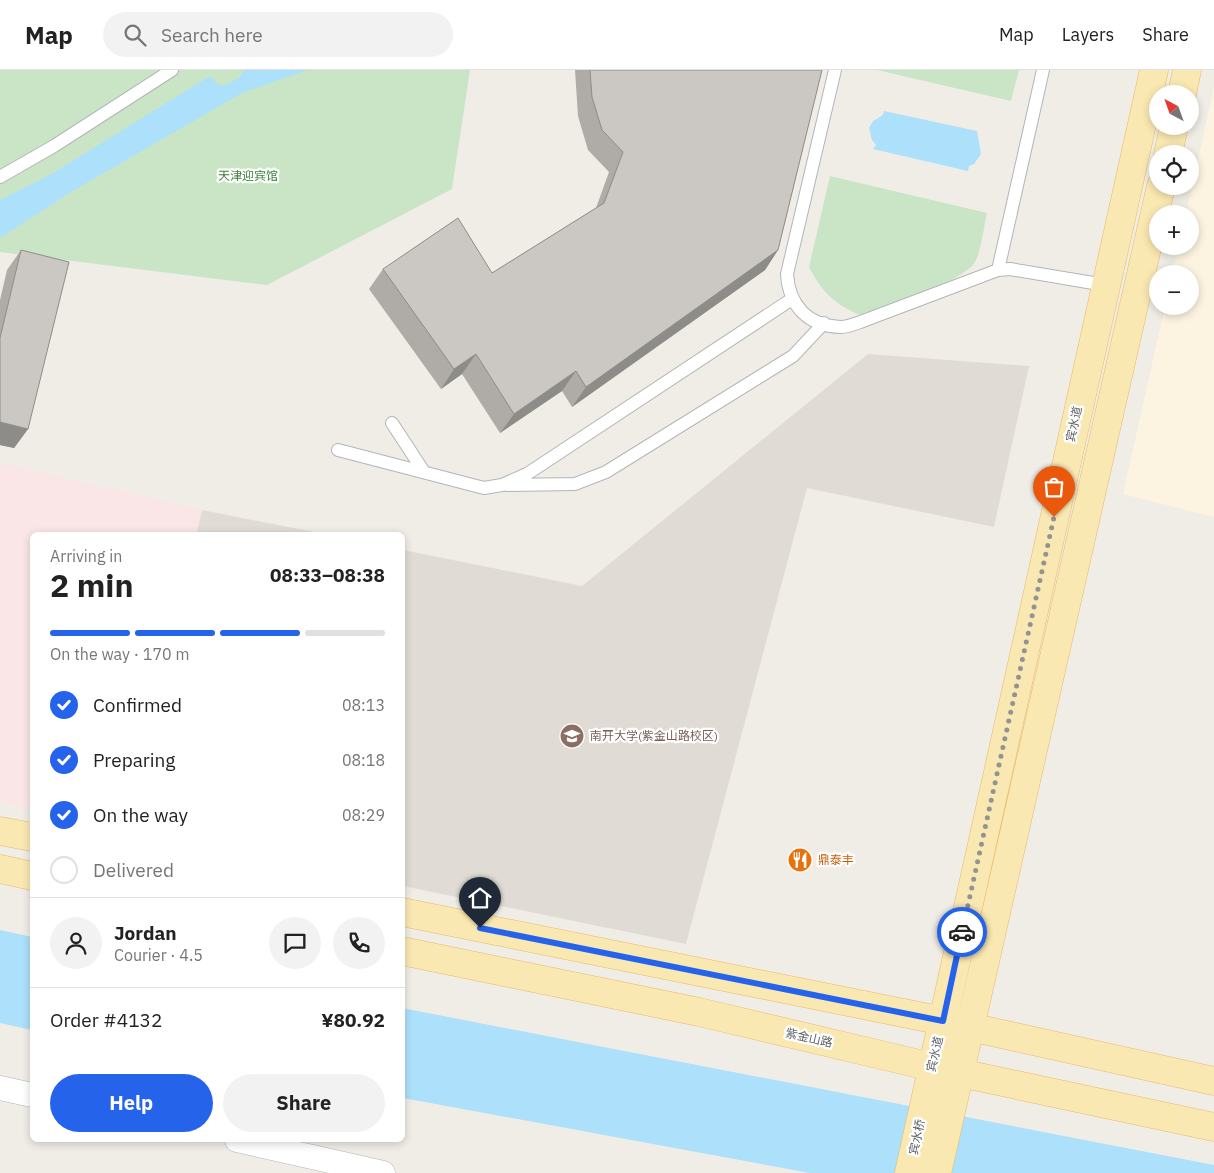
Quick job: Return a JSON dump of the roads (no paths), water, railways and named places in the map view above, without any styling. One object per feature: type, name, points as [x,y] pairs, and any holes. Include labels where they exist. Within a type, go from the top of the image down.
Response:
[{"type":"main road","name":"宾水道","points":[[925,1101],[1154,70]]},
{"type":"main road","points":[[1184,85],[1187,70]]},
{"type":"main road","points":[[937,1173],[1159,195]]},
{"type":"main road","points":[[0,831],[30,837]]},
{"type":"main road","points":[[0,869],[30,876]]},
{"type":"main road","points":[[405,913],[943,1021],[1214,1081]]},
{"type":"main road","name":"紫金山路","points":[[405,953],[699,1012],[932,1067],[1214,1127]]},
{"type":"main road","name":"宾水桥","points":[[909,1173],[925,1101]]},
{"type":"street","points":[[0,1088],[30,1095]]},
{"type":"street","points":[[246,1142],[383,1173]]},
{"type":"lane","points":[[0,177],[54,146],[172,70]]},
{"type":"lane","points":[[835,70],[787,274],[788,291],[797,308],[814,321],[841,327],[864,322],[998,270],[1022,270],[1105,285]]},
{"type":"lane","points":[[998,270],[1043,70]]},
{"type":"lane","points":[[502,485],[527,474],[792,299]]},
{"type":"lane","points":[[338,450],[484,488],[502,485],[574,484],[606,472],[793,356],[814,336],[824,323]]},
{"type":"lane","points":[[392,424],[424,472]]},
{"type":"water","points":[[244,70],[308,70],[242,93],[71,192],[0,238],[0,200],[53,173],[210,76],[216,83],[223,86],[239,78]]},
{"type":"water","points":[[884,111],[977,131],[981,154],[974,164],[969,166],[968,171],[873,149],[876,145],[872,140],[869,128],[873,121],[883,115]]},
{"type":"water","points":[[0,930],[30,937],[30,1030],[0,1023]]},
{"type":"water","points":[[405,1009],[1214,1165],[1214,1173],[810,1173],[405,1098]]},
{"type":"place","name":"南开大学(紫金山路校区)","points":[[572,736]]},
{"type":"place","name":"鼎泰丰","points":[[800,860]]},
{"type":"park label","name":"天津迎宾馆","points":[[248,176]]}]
